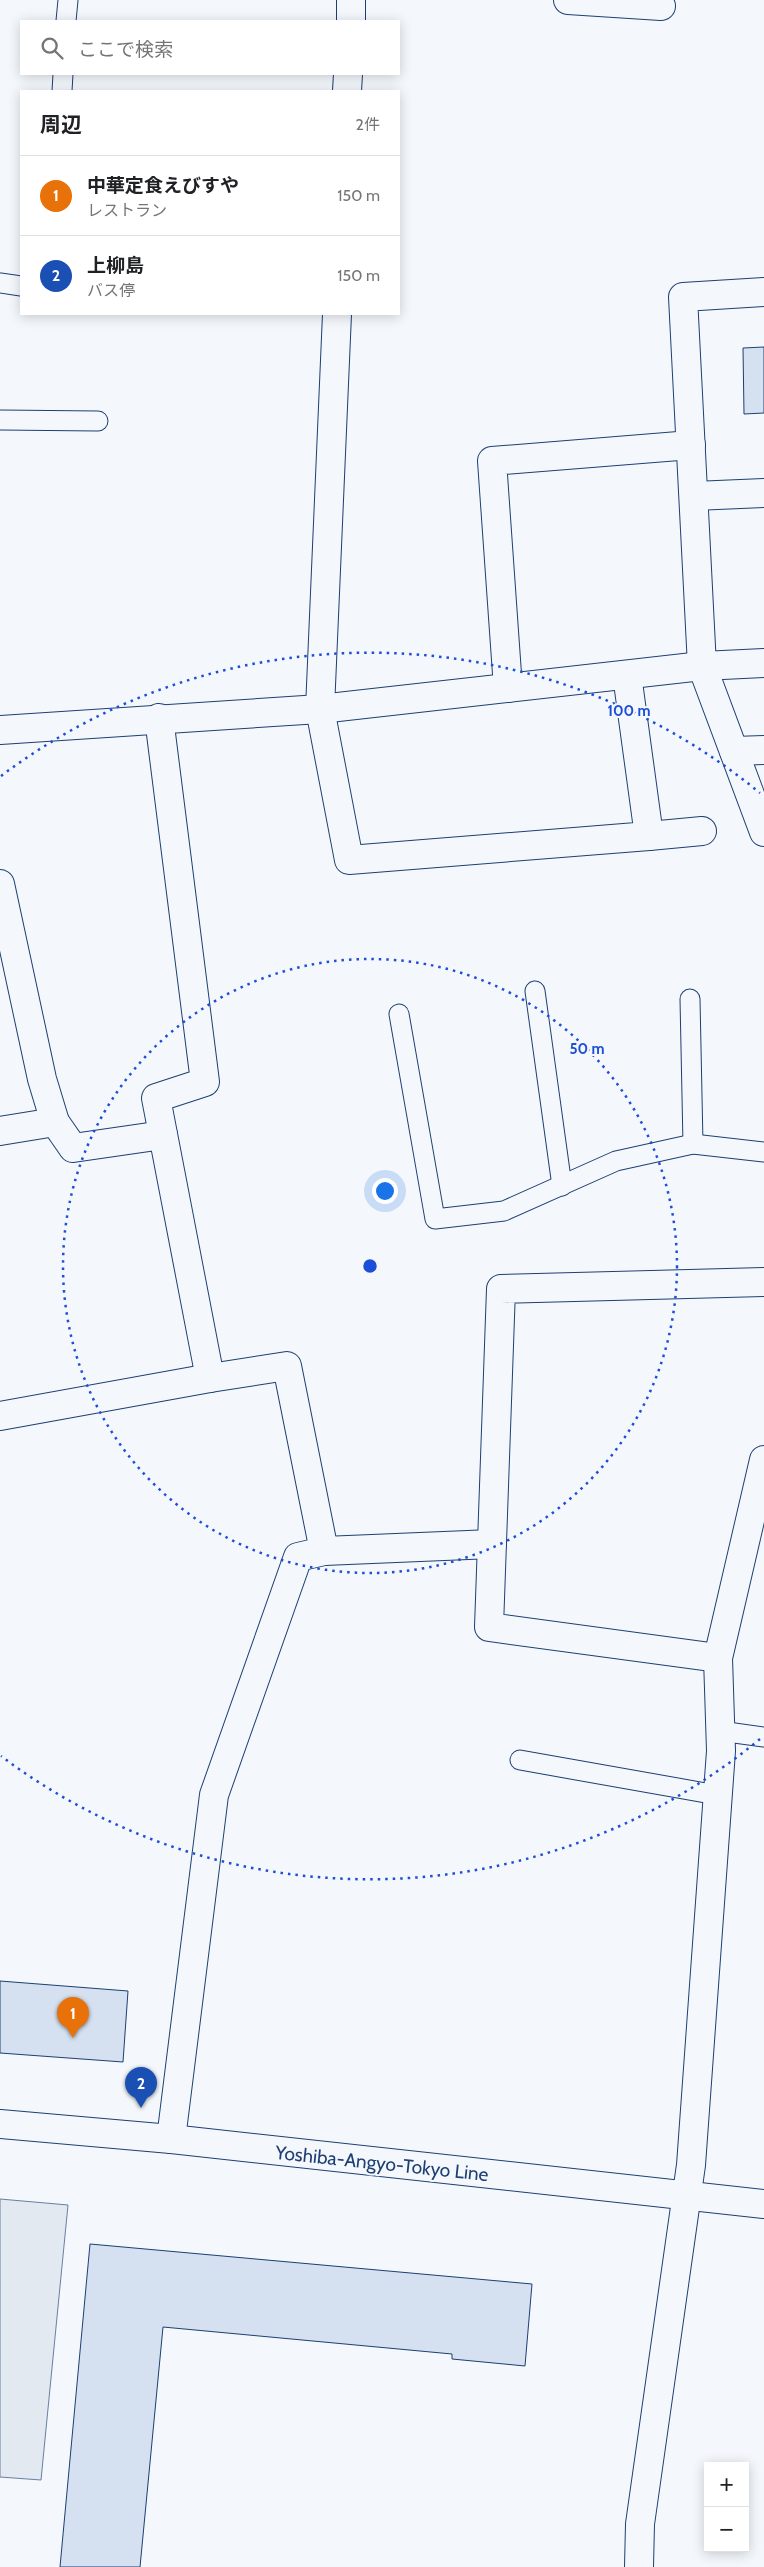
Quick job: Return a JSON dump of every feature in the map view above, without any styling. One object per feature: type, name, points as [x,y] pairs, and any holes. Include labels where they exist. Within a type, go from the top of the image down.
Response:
[{"type":"street","points":[[350,20],[352,0]]},
{"type":"street","points":[[568,0],[661,6]]},
{"type":"street","points":[[347,90],[348,75]]},
{"type":"street","points":[[764,292],[683,297],[702,666],[764,832]]},
{"type":"street","points":[[338,315],[320,708],[349,860],[702,831]]},
{"type":"street","points":[[508,688],[492,461],[691,445]]},
{"type":"street","points":[[694,496],[764,493]]},
{"type":"street","points":[[0,730],[320,708],[702,666],[764,663]]},
{"type":"street","points":[[627,675],[650,836]]},
{"type":"street","points":[[159,718],[205,1082],[156,1098],[210,1378]]},
{"type":"street","points":[[734,750],[764,750]]},
{"type":"street","points":[[0,884],[42,1079],[55,1122],[73,1148],[163,1135]]},
{"type":"street","points":[[0,1131],[55,1122]]},
{"type":"street","points":[[718,1658],[489,1628],[501,1289],[764,1282]]},
{"type":"street","points":[[0,1416],[287,1366],[324,1551]]},
{"type":"street","points":[[639,2567],[640,2524],[680,2233],[687,2196],[717,1795],[720,1731],[718,1658],[764,1460]]},
{"type":"street","points":[[171,2139],[214,1795],[298,1557],[324,1551],[492,1544]]},
{"type":"street","name":"Yoshiba-Angyo-Tokyo Line","points":[[0,2124],[171,2139],[764,2204]]},
{"type":"lane","points":[[66,20],[68,0]]},
{"type":"lane","points":[[62,90],[63,75]]},
{"type":"lane","points":[[0,283],[20,286]]},
{"type":"lane","points":[[0,420],[98,421]]},
{"type":"lane","points":[[535,991],[562,1186]]},
{"type":"lane","points":[[690,999],[693,1144]]},
{"type":"lane","points":[[399,1014],[435,1219],[504,1211],[616,1161],[693,1144],[764,1152]]},
{"type":"lane","points":[[720,1731],[764,1737]]},
{"type":"lane","points":[[520,1760],[717,1795]]},
{"type":"shaded area","points":[[0,2199],[68,2205],[41,2480],[0,2477]]},
{"type":"building","points":[[764,347],[764,413],[744,414],[743,348]]},
{"type":"building","points":[[0,1981],[128,1991],[123,2062],[0,2053]]},
{"type":"building","points":[[90,2244],[532,2284],[525,2366],[452,2359],[452,2354],[163,2327],[140,2567],[60,2567]]},
{"type":"place","name":"中華定食えびすや","points":[[73,2038]]},
{"type":"place","name":"上柳島","points":[[141,2108]]}]
